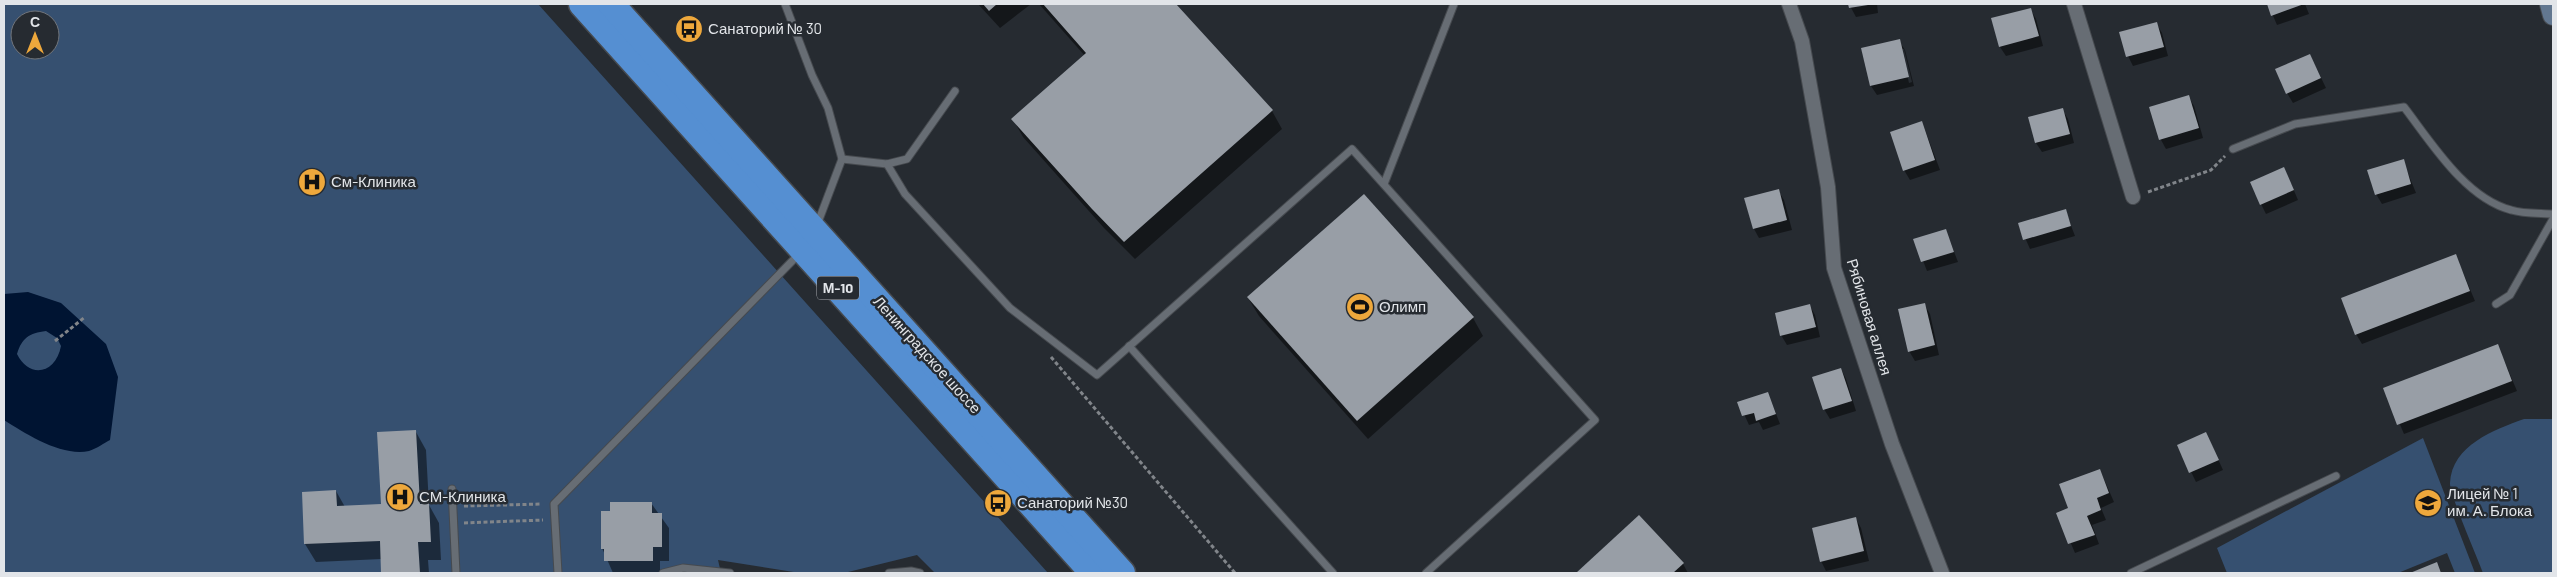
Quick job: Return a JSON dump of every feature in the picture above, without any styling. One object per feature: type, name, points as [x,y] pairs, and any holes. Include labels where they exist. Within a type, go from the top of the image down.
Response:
[{"type":"highway","name":"Ленинградское шоссе","points":[[582,4],[809,240],[1122,573]]},
{"type":"highway","name":"Ленинградское шоссе","points":[[611,4],[1093,573]]},
{"type":"main road","points":[[2550,4],[2553,14]]},
{"type":"street","name":"Рябиновая аллея","points":[[1789,4],[1802,41],[1828,187],[1834,268],[1892,444],[1942,573]]},
{"type":"street","points":[[2074,4],[2133,197]]},
{"type":"lane","points":[[558,573],[554,504],[809,240],[842,159],[828,108],[812,75],[784,4]]},
{"type":"lane","points":[[1384,184],[1454,4]]},
{"type":"lane","points":[[842,159],[888,164],[906,159],[955,91]]},
{"type":"lane","points":[[2233,149],[2295,124],[2404,107],[2456,173],[2474,189],[2510,210],[2553,214]]},
{"type":"lane","points":[[888,164],[905,194],[1010,308],[1097,375],[1352,149],[1596,420],[1426,573]]},
{"type":"lane","points":[[2496,304],[2510,295],[2553,219]]},
{"type":"lane","points":[[1129,346],[1333,573]]},
{"type":"lane","points":[[2131,573],[2336,476]]},
{"type":"lane","points":[[452,489],[456,573]]},
{"type":"lane","points":[[664,573],[683,568],[730,573]]},
{"type":"lane","points":[[889,573],[911,571],[920,573]]},
{"type":"path","points":[[2133,197],[2210,170],[2233,149]]},
{"type":"path","points":[[55,341],[85,317]]},
{"type":"path","points":[[1048,353],[1235,573]]},
{"type":"path","points":[[453,506],[554,504]]},
{"type":"path","points":[[454,523],[555,520]]},
{"type":"shaded area","name":"См-Клиника","points":[[4,4],[538,4],[1048,573],[935,573],[917,555],[844,573],[800,573],[718,560],[721,573],[4,573]]},
{"type":"shaded area","points":[[28,292],[61,303],[106,344],[118,377],[110,440],[89,451],[67,451],[45,443],[4,420],[4,294]],"holes":[[[46,331],[57,338],[61,346],[58,355],[54,362],[42,370],[29,368],[17,354],[24,340],[35,333]]]},
{"type":"shaded area","points":[[2524,419],[2553,419],[2553,573],[2483,573],[2451,489],[2450,483],[2453,470],[2458,459],[2476,441],[2500,428]]},
{"type":"shaded area","points":[[2423,438],[2475,573],[2455,573],[2447,553],[2398,573],[2227,573],[2217,548]]},
{"type":"building","points":[[983,4],[997,4],[989,11]]},
{"type":"building","points":[[1043,4],[1176,4],[1273,110],[1124,242],[1011,119],[1086,53]]},
{"type":"building","points":[[1848,4],[1868,4],[1868,5],[1849,8]]},
{"type":"building","points":[[2267,4],[2304,4],[2271,16]]},
{"type":"building","points":[[2031,8],[2039,36],[1999,47],[1991,18]]},
{"type":"building","points":[[2157,22],[2164,47],[2126,57],[2119,32]]},
{"type":"building","points":[[1900,39],[1909,77],[1870,86],[1861,48]]},
{"type":"building","points":[[2310,54],[2321,78],[2286,94],[2275,69]]},
{"type":"building","points":[[2189,95],[2199,128],[2159,140],[2149,107]]},
{"type":"building","points":[[2063,108],[2070,134],[2035,143],[2028,117]]},
{"type":"building","points":[[1922,121],[1935,160],[1903,171],[1890,132]]},
{"type":"building","points":[[2404,159],[2411,184],[2375,195],[2367,170]]},
{"type":"building","points":[[2284,167],[2294,190],[2260,205],[2250,182]]},
{"type":"building","points":[[1779,189],[1787,220],[1753,229],[1744,198]]},
{"type":"building","name":"Олимп","points":[[1364,194],[1474,317],[1357,421],[1247,297]]},
{"type":"building","points":[[2066,209],[2071,226],[2023,240],[2018,223]]},
{"type":"building","points":[[1946,229],[1954,252],[1921,262],[1913,239]]},
{"type":"building","points":[[2456,254],[2470,291],[2355,335],[2341,298]]},
{"type":"building","points":[[1925,303],[1935,345],[1908,352],[1898,309]]},
{"type":"building","points":[[1810,304],[1816,327],[1780,336],[1775,313]]},
{"type":"building","points":[[2498,344],[2512,381],[2397,425],[2383,388]]},
{"type":"building","points":[[1841,368],[1852,401],[1823,410],[1812,377]]},
{"type":"building","points":[[1768,392],[1776,414],[1756,421],[1754,413],[1742,416],[1737,402]]},
{"type":"building","name":"СМ-Клиника","points":[[416,430],[420,504],[429,503],[431,542],[418,542],[420,573],[381,573],[380,541],[304,544],[302,492],[336,490],[337,506],[381,504],[377,432]]},
{"type":"building","points":[[2206,432],[2219,460],[2189,473],[2177,445]]},
{"type":"building","points":[[2100,469],[2109,493],[2097,498],[2101,510],[2087,516],[2095,535],[2068,544],[2056,513],[2068,508],[2059,484]]},
{"type":"building","points":[[610,502],[652,502],[652,513],[662,513],[662,547],[653,547],[653,561],[604,561],[604,549],[601,549],[601,511],[610,511]]},
{"type":"building","points":[[1639,515],[1684,563],[1673,573],[1576,573]]},
{"type":"building","points":[[1856,517],[1864,551],[1820,562],[1812,528]]},
{"type":"building","points":[[2437,562],[2441,573],[2410,573]]},
{"type":"place","name":"Санаторий № 30","points":[[689,29]]},
{"type":"place","name":"См-Клиника","points":[[312,182]]},
{"type":"place","name":"Олимп","points":[[1360,307]]},
{"type":"place","name":"СМ-Клиника","points":[[400,497]]},
{"type":"place","name":"Санаторий №30","points":[[998,503]]},
{"type":"place","name":"Лицей № 1 им. А. Блока","points":[[2428,503]]}]
